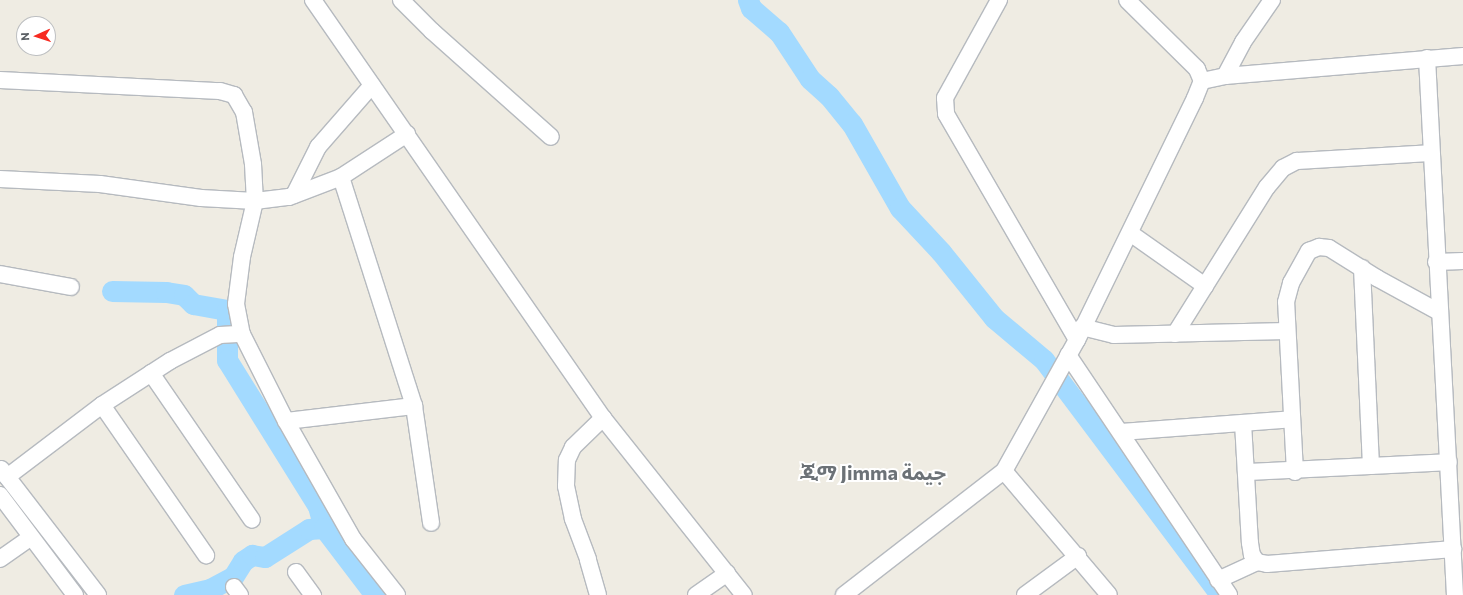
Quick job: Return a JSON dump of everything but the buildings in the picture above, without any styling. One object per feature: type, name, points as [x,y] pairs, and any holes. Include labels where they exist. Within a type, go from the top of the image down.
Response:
[{"type":"street","points":[[313,0],[603,418],[744,595]]},
{"type":"street","points":[[401,0],[432,31],[551,137]]},
{"type":"street","points":[[998,0],[945,98],[946,114],[1080,333]]},
{"type":"street","points":[[854,592],[1004,471],[1080,333],[1130,234],[1202,81],[1197,69],[1127,0]]},
{"type":"street","points":[[1225,76],[1243,42],[1272,0]]},
{"type":"street","points":[[1202,81],[1225,76],[1463,56]]},
{"type":"street","points":[[1427,58],[1438,312],[1449,462],[1457,499],[1453,550],[1455,595]]},
{"type":"street","points":[[0,80],[220,91],[234,94],[246,119],[253,164],[255,201],[242,257],[236,304],[242,334],[286,421],[353,539],[397,595]]},
{"type":"street","points":[[294,195],[318,147],[372,85]]},
{"type":"street","points":[[0,179],[100,184],[201,198],[255,201],[294,195],[341,176],[406,134]]},
{"type":"street","points":[[1175,334],[1267,188],[1290,163],[1430,153]]},
{"type":"street","points":[[341,176],[414,406],[431,523]]},
{"type":"street","points":[[1130,234],[1205,286]]},
{"type":"street","points":[[1295,472],[1286,302],[1291,284],[1309,251],[1319,247],[1329,248],[1438,312]]},
{"type":"street","points":[[1436,262],[1463,261]]},
{"type":"street","points":[[1362,268],[1371,466]]},
{"type":"street","points":[[0,274],[70,287]]},
{"type":"street","points":[[1080,333],[1114,335],[1287,331]]},
{"type":"street","points":[[98,595],[3,472],[151,373],[220,335],[242,334]]},
{"type":"street","points":[[1065,361],[1121,432],[1229,595]]},
{"type":"street","points":[[151,373],[252,520]]},
{"type":"street","points":[[102,405],[206,555]]},
{"type":"street","points":[[286,421],[414,406]]},
{"type":"street","points":[[598,595],[588,559],[573,519],[566,486],[567,460],[573,447],[603,418]]},
{"type":"street","points":[[1121,432],[1292,419]]},
{"type":"street","points":[[1243,423],[1250,543],[1252,556],[1257,562]]},
{"type":"street","points":[[1246,472],[1295,472],[1449,462]]},
{"type":"street","points":[[1004,471],[1078,556],[1109,595]]},
{"type":"street","points":[[0,495],[30,538],[75,595]]},
{"type":"street","points":[[0,559],[30,538]]},
{"type":"street","points":[[1218,580],[1257,562],[1267,564],[1453,550]]},
{"type":"street","points":[[1025,595],[1078,556]]},
{"type":"street","points":[[296,572],[312,595]]},
{"type":"street","points":[[696,595],[727,573]]},
{"type":"waterway","points":[[748,0],[751,8],[779,32],[810,79],[829,96],[852,124],[900,208],[941,252],[994,318],[1044,360],[1220,594]]},
{"type":"waterway","points":[[112,291],[166,292],[184,295],[193,304],[227,310],[227,360],[318,506],[324,528]]},
{"type":"waterway","points":[[184,595],[210,589],[233,577],[243,561],[252,555],[265,557],[309,529],[324,528],[375,595]]},
{"type":"district","name":"ጂማ Jimma جيمة","points":[[873,472]]}]
